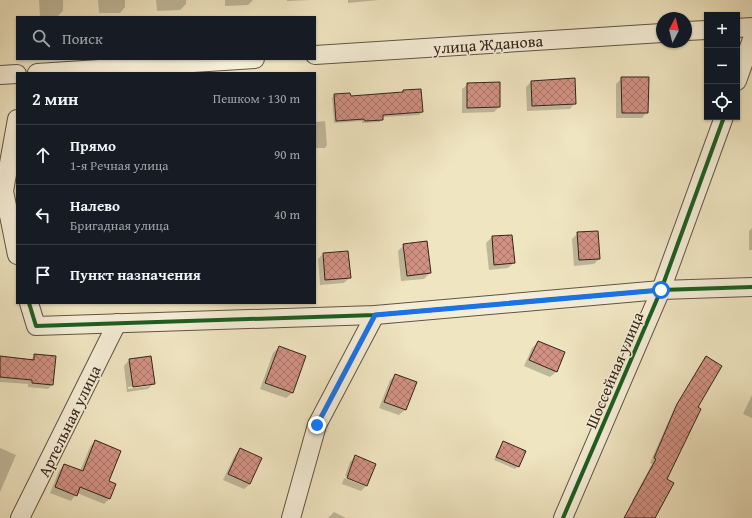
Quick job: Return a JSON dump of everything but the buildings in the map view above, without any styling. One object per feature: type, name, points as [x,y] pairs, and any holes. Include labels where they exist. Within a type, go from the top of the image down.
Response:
[{"type":"street","points":[[740,28],[752,27]]},
{"type":"street","points":[[692,31],[704,30]]},
{"type":"street","name":"улица Жданова","points":[[316,55],[656,33]]},
{"type":"street","points":[[740,73],[752,39]]},
{"type":"street","points":[[53,72],[239,60]]},
{"type":"street","points":[[0,75],[16,74]]},
{"type":"street","name":"Шоссейная улица","points":[[563,518],[661,290],[723,120]]},
{"type":"street","points":[[16,125],[4,191],[16,250]]},
{"type":"street","points":[[29,304],[36,326],[375,315],[661,290],[752,287]]},
{"type":"street","points":[[291,518],[317,425],[375,315]]},
{"type":"street","name":"Артельная улица","points":[[20,518],[117,323]]},
{"type":"cycle path","points":[[563,518],[661,290],[723,120]]},
{"type":"cycle path","points":[[29,304],[36,326],[375,315],[661,290],[752,287]]},
{"type":"route","points":[[317,425],[375,315],[661,290]]}]
